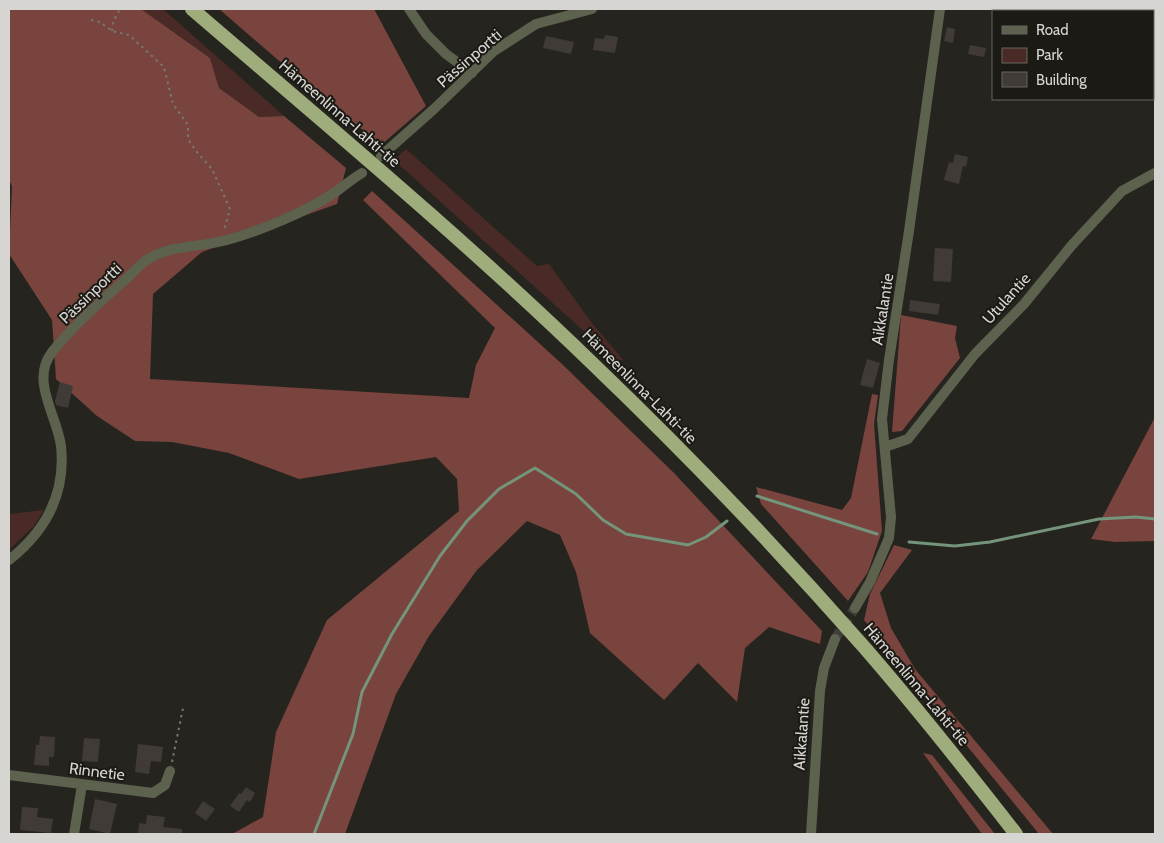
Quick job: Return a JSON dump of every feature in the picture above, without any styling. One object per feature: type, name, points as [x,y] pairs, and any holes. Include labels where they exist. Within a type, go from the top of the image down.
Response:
[{"type":"highway","name":"Hämeenlinna-Lahti-tie","points":[[192,9],[443,224],[548,321],[665,435],[799,575],[866,650],[945,744],[1016,834]]},
{"type":"street","points":[[409,9],[426,34],[446,54],[472,72]]},
{"type":"street","name":"Pässinportti","points":[[381,156],[434,109],[494,51],[536,24],[592,9]]},
{"type":"street","name":"Aikkalantie","points":[[855,608],[870,582],[889,538],[891,517],[882,419],[940,9]]},
{"type":"street","name":"Pässinportti","points":[[9,560],[24,548],[42,527],[53,506],[60,479],[60,446],[53,414],[43,386],[44,371],[51,354],[105,298],[148,259],[159,253],[220,242],[293,215],[333,194],[362,172]]},
{"type":"street","name":"Utulantie","points":[[885,447],[908,439],[975,354],[1024,304],[1072,244],[1122,191],[1155,173]]},
{"type":"street","name":"Aikkalantie","points":[[811,834],[820,691],[824,668],[836,639]]},
{"type":"street","name":"Rinnetie","points":[[9,775],[153,793],[165,785],[170,770]]},
{"type":"street","points":[[74,834],[82,785]]},
{"type":"path","points":[[112,31],[113,22],[120,9]]},
{"type":"path","points":[[91,20],[100,22],[112,31],[129,35],[164,67],[173,104],[188,125],[188,139],[212,169],[230,209],[220,242]]},
{"type":"path","points":[[170,770],[183,708]]},
{"type":"green space","points":[[141,9],[163,9],[284,116],[259,117],[219,88],[210,58]]},
{"type":"green space","points":[[406,149],[537,266],[549,264],[592,323],[623,360],[617,361],[394,160]]},
{"type":"green space","points":[[44,510],[34,526],[9,550],[9,514]]},
{"type":"shaded area","points":[[9,9],[141,9],[210,58],[219,88],[259,117],[284,116],[346,168],[337,204],[202,252],[153,294],[150,379],[469,398],[476,365],[495,328],[363,200],[372,191],[562,364],[674,473],[822,631],[820,644],[769,627],[745,648],[737,702],[698,663],[664,700],[590,633],[576,572],[560,535],[527,521],[477,570],[429,636],[396,694],[345,834],[232,834],[263,817],[276,732],[327,620],[459,511],[457,479],[436,457],[299,479],[229,453],[172,442],[135,441],[97,416],[56,379],[52,320],[9,254],[12,186],[9,180]]},
{"type":"shaded area","points":[[219,9],[374,9],[426,106],[381,145]]},
{"type":"shaded area","points":[[901,315],[957,326],[955,338],[960,358],[902,431],[892,432]]},
{"type":"shaded area","points":[[872,394],[878,395],[874,424],[882,531],[868,572],[848,601],[761,504],[756,487],[842,510],[851,498]]},
{"type":"shaded area","points":[[1154,419],[1155,541],[1115,542],[1091,539]]},
{"type":"shaded area","points":[[894,545],[912,550],[880,593],[891,628],[915,669],[1053,834],[1039,834],[864,620],[870,594]]},
{"type":"shaded area","points":[[923,753],[932,755],[995,834],[982,834]]},
{"type":"building","points":[[947,27],[955,29],[953,43],[944,41]]},
{"type":"building","points":[[605,35],[618,37],[615,53],[593,50],[595,38],[604,39]]},
{"type":"building","points":[[546,36],[574,42],[571,54],[543,48]]},
{"type":"building","points":[[970,45],[986,48],[984,57],[968,54]]},
{"type":"building","points":[[955,154],[968,157],[966,167],[963,166],[959,184],[944,180],[949,162],[953,163]]},
{"type":"building","points":[[935,248],[953,249],[951,282],[933,281]]},
{"type":"building","points":[[910,300],[940,304],[938,315],[909,311]]},
{"type":"building","points":[[867,359],[880,363],[873,388],[860,385]]},
{"type":"building","points":[[60,382],[73,386],[68,408],[56,405],[55,401]]},
{"type":"building","points":[[40,736],[55,737],[54,757],[49,757],[49,766],[34,765],[36,745],[39,745]]},
{"type":"building","points":[[84,738],[100,739],[98,762],[82,761]]},
{"type":"building","points":[[138,744],[163,747],[161,762],[151,761],[149,774],[135,772]]},
{"type":"building","points":[[246,787],[255,793],[250,802],[247,800],[239,812],[230,806]]},
{"type":"building","points":[[95,799],[117,804],[110,834],[89,829]]},
{"type":"building","points":[[203,801],[215,809],[206,821],[195,813]]},
{"type":"building","points":[[22,807],[38,808],[37,817],[53,819],[51,833],[20,830]]},
{"type":"building","points":[[147,815],[165,817],[163,827],[182,829],[182,834],[138,834],[139,823],[146,824]]},
{"type":"waterway","points":[[314,834],[353,734],[362,692],[392,634],[440,556],[467,521],[499,489],[535,468],[576,494],[603,520],[626,534],[688,545],[706,537],[727,521]]},
{"type":"waterway","points":[[757,496],[877,534]]},
{"type":"waterway","points":[[909,542],[955,546],[990,542],[1099,519],[1136,517],[1155,519]]},
{"type":"tunnel","points":[[835,639],[855,608]]}]
